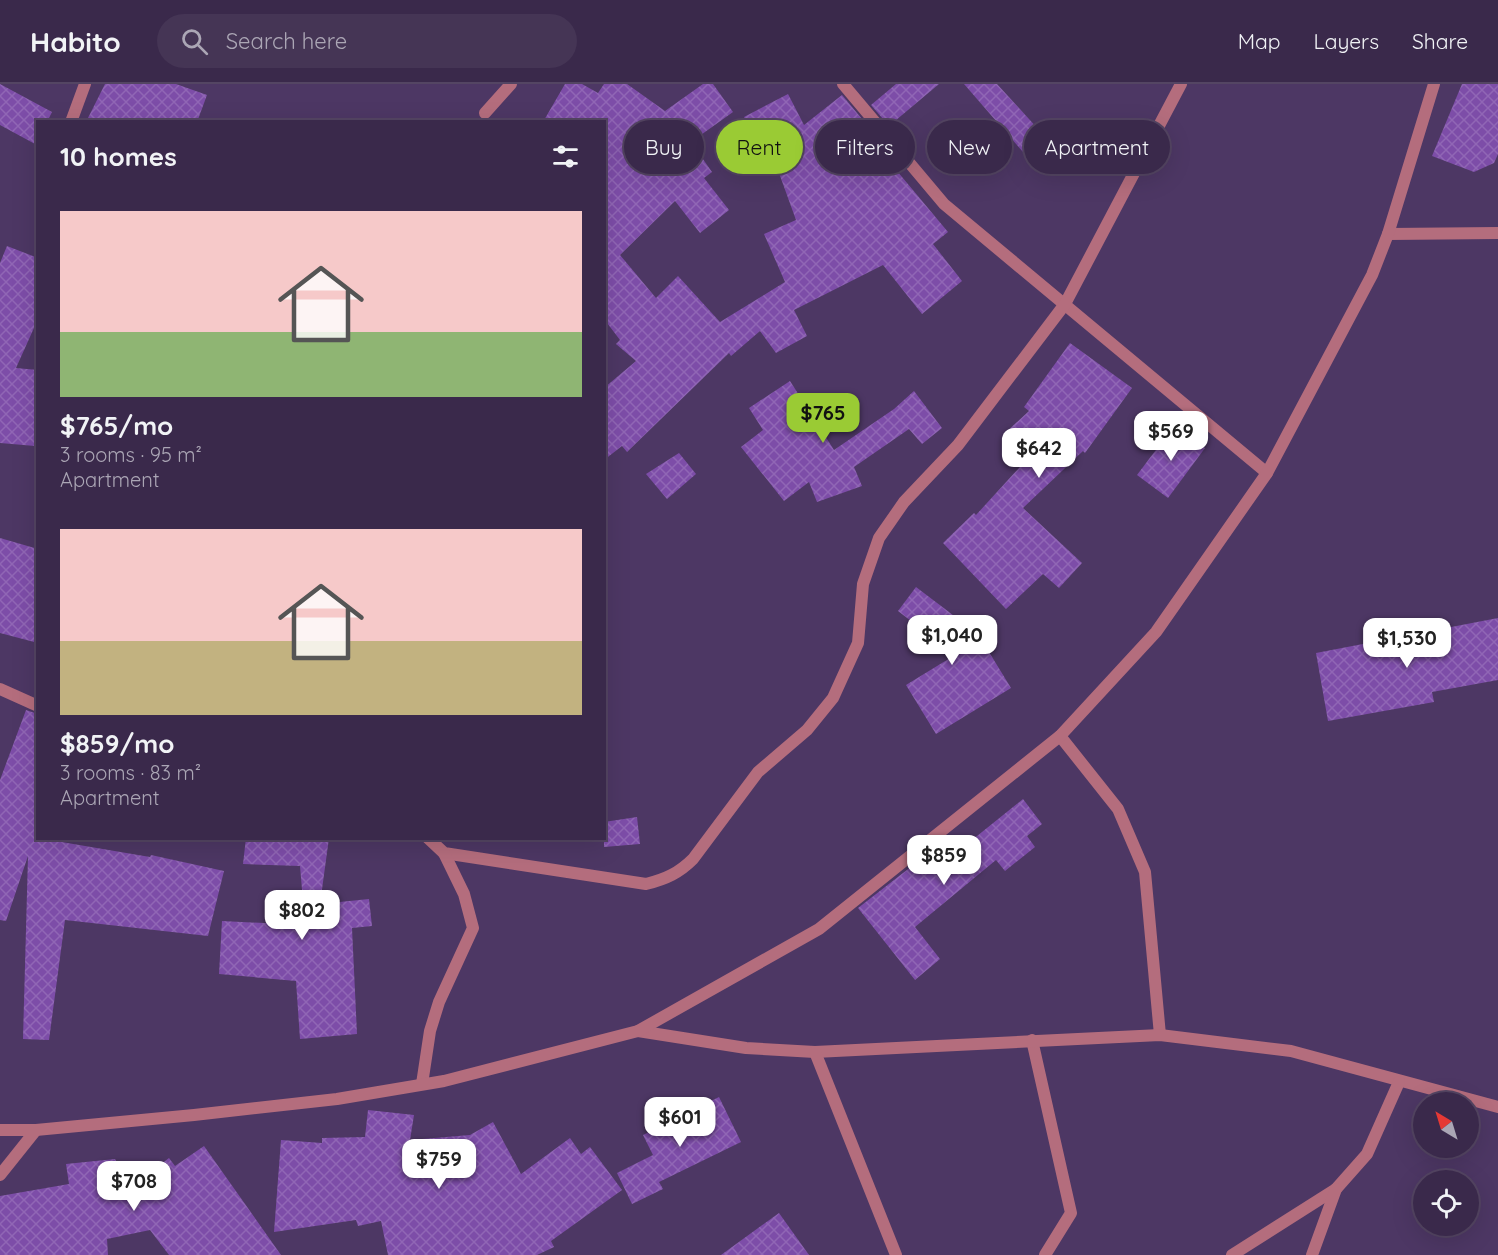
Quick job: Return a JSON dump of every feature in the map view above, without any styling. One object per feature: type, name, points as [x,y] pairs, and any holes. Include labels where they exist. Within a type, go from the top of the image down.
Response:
[{"type":"street","points":[[72,120],[85,84]]},
{"type":"street","points":[[485,113],[511,84]]},
{"type":"street","points":[[843,84],[944,204],[1267,473]]},
{"type":"street","points":[[444,853],[646,884],[665,880],[693,859],[758,772],[807,730],[833,698],[858,643],[863,584],[879,538],[904,502],[958,445],[1065,304],[1181,84]]},
{"type":"street","points":[[0,1130],[36,1130],[337,1099],[422,1084],[638,1031],[819,929],[1060,736],[1156,632],[1267,473],[1372,275],[1388,234],[1434,84]]},
{"type":"street","points":[[1388,234],[1498,233]]},
{"type":"street","points":[[0,689],[36,705]]},
{"type":"street","points":[[1060,736],[1118,809],[1145,872],[1161,1035]]},
{"type":"street","points":[[422,1084],[430,1031],[439,1002],[473,928],[464,894],[444,853],[430,840]]},
{"type":"street","points":[[638,1031],[746,1048],[814,1052],[1161,1035],[1291,1051],[1498,1107]]},
{"type":"street","points":[[1032,1040],[1071,1214],[1045,1255]]},
{"type":"street","points":[[814,1052],[896,1255]]},
{"type":"street","points":[[1232,1255],[1336,1189],[1366,1154],[1399,1082]]},
{"type":"street","points":[[0,1175],[36,1130]]},
{"type":"street","points":[[1312,1255],[1336,1189]]},
{"type":"building","points":[[0,84],[52,112],[48,120],[36,120],[35,144],[0,125]]},
{"type":"building","points":[[105,84],[176,84],[207,95],[198,120],[87,120]]},
{"type":"building","points":[[565,84],[582,84],[598,93],[604,84],[627,84],[665,111],[703,84],[713,84],[733,112],[722,120],[716,120],[716,124],[704,133],[704,120],[624,120],[624,174],[704,174],[704,161],[712,172],[704,178],[729,210],[700,233],[675,201],[620,255],[656,298],[678,276],[720,322],[785,282],[764,234],[796,220],[779,174],[803,174],[803,123],[804,125],[842,95],[863,120],[815,120],[815,174],[900,174],[948,232],[933,244],[962,281],[922,314],[883,265],[794,310],[807,336],[776,353],[760,331],[731,356],[729,353],[627,452],[622,446],[606,458],[606,386],[636,361],[616,344],[620,340],[606,322],[606,120],[544,120]]},
{"type":"building","points":[[896,84],[939,84],[896,120],[884,120],[871,105]]},
{"type":"building","points":[[964,84],[997,84],[1030,120],[1024,120],[1023,152],[1012,139],[1012,120],[995,120]]},
{"type":"building","points":[[1462,84],[1498,84],[1498,154],[1494,163],[1474,172],[1432,156]]},
{"type":"building","points":[[788,94],[801,120],[746,120],[744,117]]},
{"type":"building","points":[[7,246],[36,257],[36,323],[16,368],[36,370],[35,446],[0,443],[0,263]]},
{"type":"building","points":[[1070,343],[1132,388],[1085,453],[1083,451],[1023,508],[1082,563],[1059,588],[1043,574],[1006,609],[943,543],[974,513],[976,515],[1029,457],[1005,433],[1029,411],[1024,407]]},
{"type":"building","points":[[790,381],[834,450],[894,409],[914,391],[942,428],[922,444],[909,429],[854,467],[862,486],[817,502],[809,482],[784,501],[741,447],[763,430],[749,408]]},
{"type":"building","points":[[1174,426],[1205,448],[1168,498],[1137,475]]},
{"type":"building","points":[[679,453],[696,474],[667,499],[646,474]]},
{"type":"building","points":[[0,538],[36,548],[36,642],[0,633]]},
{"type":"building","points":[[916,587],[978,634],[1011,688],[936,734],[906,685],[955,655],[898,611]]},
{"type":"building","points":[[1498,618],[1498,680],[1432,692],[1434,702],[1328,721],[1316,653]]},
{"type":"building","points":[[26,710],[36,713],[36,840],[50,840],[150,857],[151,855],[224,871],[208,936],[65,920],[49,1040],[23,1039],[28,856],[6,921],[0,920],[0,780]]},
{"type":"building","points":[[1023,799],[1042,824],[1027,836],[1035,847],[1005,871],[996,860],[915,927],[940,959],[915,980],[858,908],[930,852],[941,865]]},
{"type":"building","points":[[637,817],[640,844],[604,847],[606,822]]},
{"type":"building","points":[[246,840],[329,840],[320,904],[369,899],[372,926],[352,928],[357,1034],[300,1039],[296,981],[219,974],[222,921],[305,925],[300,866],[243,864]]},
{"type":"building","points":[[719,1097],[741,1142],[659,1182],[663,1189],[632,1204],[617,1173],[653,1155],[643,1135]]},
{"type":"building","points":[[368,1110],[414,1115],[410,1140],[470,1135],[493,1122],[521,1174],[570,1138],[581,1154],[590,1147],[622,1190],[551,1241],[554,1247],[537,1255],[388,1255],[381,1221],[358,1226],[356,1220],[274,1232],[281,1140],[322,1143],[322,1138],[365,1137]]},
{"type":"building","points":[[204,1146],[281,1255],[169,1255],[150,1230],[107,1239],[108,1255],[0,1255],[0,1196],[69,1184],[66,1164],[115,1159],[129,1182],[145,1172],[147,1175],[169,1158],[175,1166]]},
{"type":"building","points":[[779,1213],[809,1255],[721,1255]]}]
